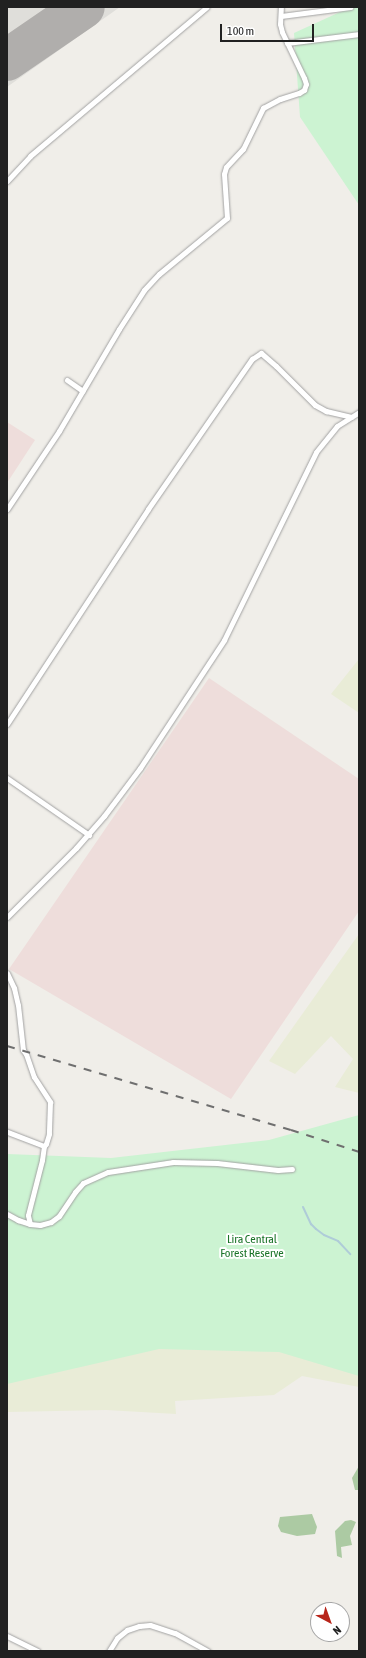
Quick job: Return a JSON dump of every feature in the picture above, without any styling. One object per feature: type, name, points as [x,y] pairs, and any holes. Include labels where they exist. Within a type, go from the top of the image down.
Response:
[{"type":"street","points":[[7,181],[30,156],[207,7]]},
{"type":"street","points":[[7,509],[83,391],[119,329],[150,282],[227,218],[224,174],[226,167],[243,149],[263,108],[280,99],[304,90],[306,84],[304,78],[287,43],[280,24],[281,7]]},
{"type":"street","points":[[281,16],[350,7]]},
{"type":"street","points":[[287,43],[359,34]]},
{"type":"street","points":[[7,724],[152,503],[252,359],[261,354],[276,366],[315,405],[326,411],[350,417]]},
{"type":"street","points":[[67,380],[83,391]]},
{"type":"street","points":[[7,917],[89,834],[140,768],[216,655],[244,603],[310,462],[331,432],[359,412]]},
{"type":"street","points":[[7,778],[89,834]]},
{"type":"street","points":[[7,973],[14,988],[18,1005],[23,1050],[26,1054],[34,1077],[50,1102],[49,1134],[44,1146],[42,1160],[28,1215],[30,1224]]},
{"type":"street","points":[[7,1132],[44,1146]]},
{"type":"street","points":[[7,1214],[30,1224],[40,1225],[51,1222],[59,1216],[83,1183],[108,1172],[173,1162],[206,1162],[278,1170],[292,1169]]},
{"type":"street","points":[[18,1220],[28,1215]]},
{"type":"street","points":[[109,1651],[117,1638],[127,1630],[139,1626],[150,1625],[175,1633],[208,1651]]},
{"type":"street","points":[[7,1636],[38,1651]]},
{"type":"shaded area","points":[[7,7],[120,7],[7,87]]},
{"type":"shaded area","points":[[7,422],[35,440],[7,483]]},
{"type":"shaded area","points":[[209,678],[359,779],[359,911],[231,1099],[9,969]]},
{"type":"green space","points":[[351,7],[359,7],[359,205],[300,117],[294,33]]},
{"type":"green space","points":[[359,659],[359,713],[331,694]]},
{"type":"green space","points":[[359,934],[359,1093],[335,1087],[353,1059],[331,1036],[295,1074],[269,1061]]},
{"type":"green space","name":"Lira Central Forest Reserve","points":[[359,1115],[359,1376],[279,1352],[159,1349],[7,1384],[7,1154],[111,1158],[269,1140]]},
{"type":"green space","points":[[7,1262],[359,1273],[359,1387],[302,1376],[274,1395],[175,1401],[176,1414],[106,1410],[7,1412]]},
{"type":"green space","points":[[359,1466],[359,1490],[355,1490],[352,1478]]},
{"type":"green space","points":[[312,1514],[317,1527],[315,1534],[297,1536],[281,1532],[278,1526],[280,1517]]},
{"type":"green space","points":[[351,1520],[356,1522],[350,1536],[352,1545],[341,1547],[342,1558],[337,1556],[335,1531],[345,1521]]},
{"type":"waterway","points":[[303,1207],[311,1224],[324,1235],[338,1241],[350,1254]]},
{"type":"runway","points":[[7,60],[84,7]]},
{"type":"railway","points":[[7,1046],[291,1130],[359,1152]]}]
